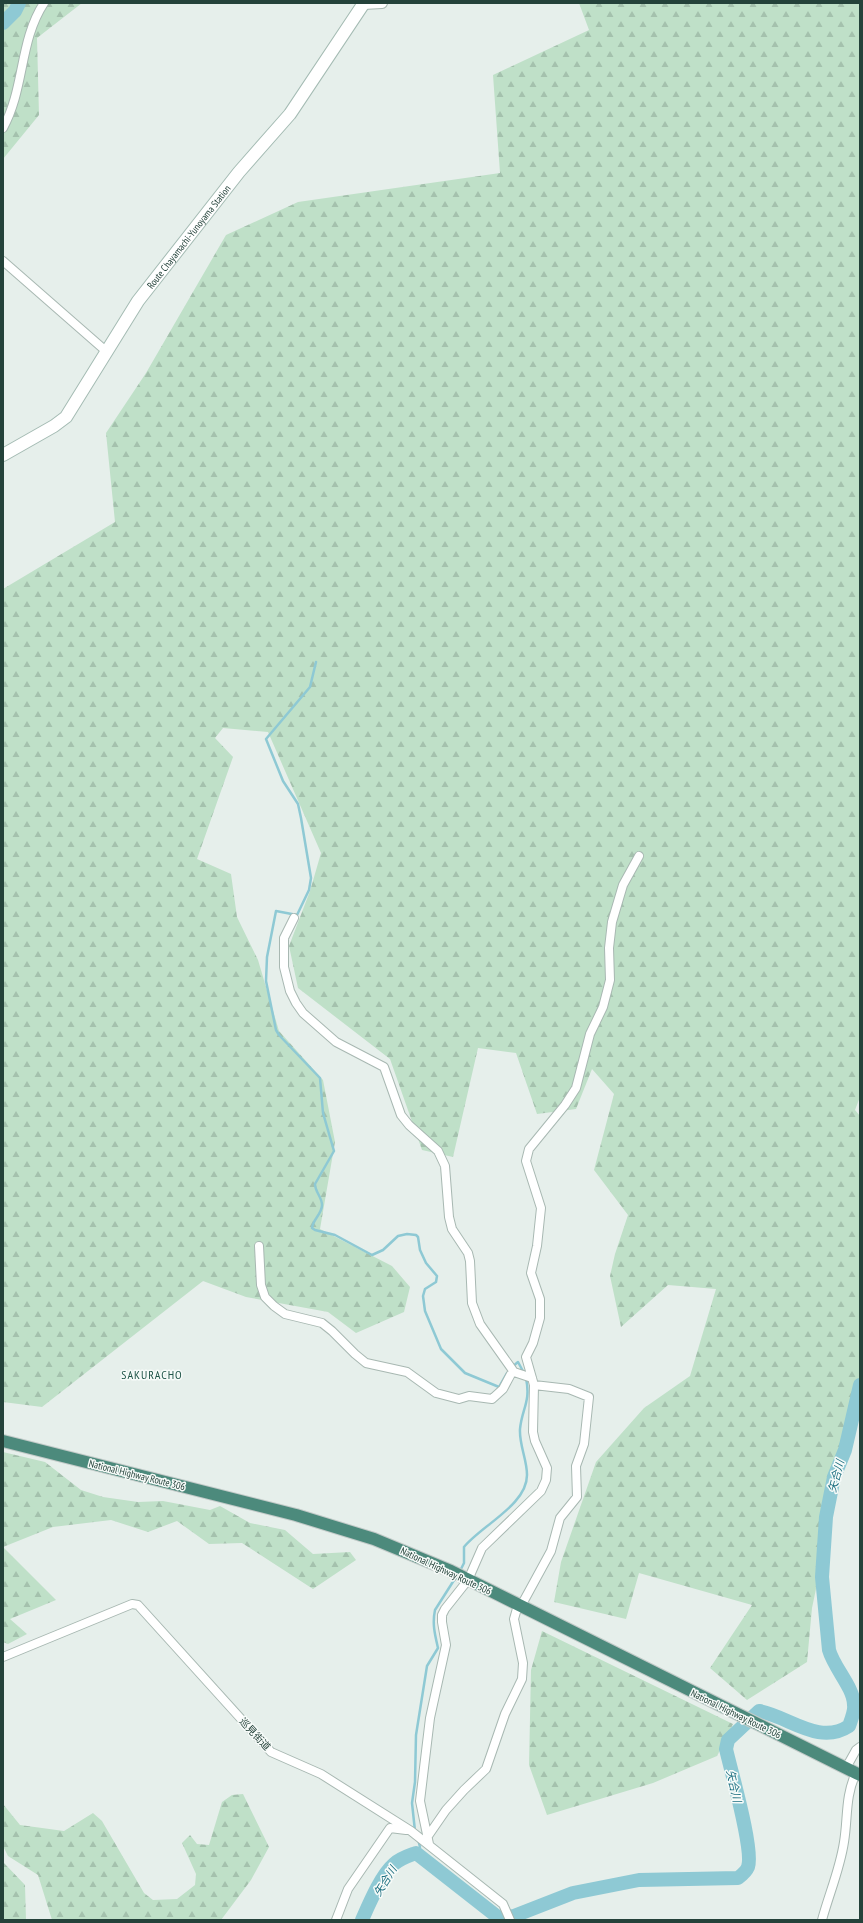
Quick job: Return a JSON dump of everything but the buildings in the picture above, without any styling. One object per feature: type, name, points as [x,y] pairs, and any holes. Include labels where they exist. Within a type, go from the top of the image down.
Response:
[{"type":"highway","name":"National Highway Route 306","points":[[3,1441],[330,1525],[374,1540],[466,1579],[854,1772]]},
{"type":"main road","name":"Route Chayamachi-Yunoyama Station","points":[[3,455],[54,426],[66,417],[138,301],[239,172],[290,114],[363,3]]},
{"type":"street","points":[[3,128],[18,88],[27,42],[44,3]]},
{"type":"street","points":[[363,3],[382,3]]},
{"type":"street","points":[[3,260],[107,352]]},
{"type":"street","points":[[427,1840],[421,1812],[420,1796],[430,1718],[446,1645],[442,1615],[466,1579],[482,1548],[541,1491],[546,1480],[547,1468],[535,1441],[533,1432],[532,1380],[526,1357],[533,1342],[540,1318],[540,1299],[531,1273],[537,1246],[541,1208],[526,1161],[529,1149],[565,1105],[576,1088],[590,1034],[603,1007],[610,980],[609,948],[612,922],[622,885],[639,856]]},
{"type":"street","points":[[294,918],[284,938],[284,967],[290,992],[303,1013],[336,1042],[384,1067],[401,1115],[409,1125],[438,1151],[445,1166],[449,1217],[452,1229],[468,1253],[470,1261],[472,1303],[480,1324],[514,1371],[532,1380],[590,1396],[584,1444],[576,1466],[577,1497],[560,1518],[548,1556],[514,1619],[523,1663],[522,1679],[505,1714],[486,1769],[450,1805],[427,1840]]},
{"type":"street","points":[[259,1246],[261,1285],[265,1297],[285,1314],[322,1323],[332,1330],[355,1354],[366,1363],[407,1372],[436,1393],[460,1399],[469,1396],[492,1399],[499,1394],[514,1371]]},
{"type":"street","name":"巡見街道","points":[[3,1656],[132,1604],[138,1605],[271,1752],[321,1774],[410,1831],[427,1840],[502,1904],[510,1919]]},
{"type":"street","points":[[822,1920],[844,1842],[846,1805],[854,1772],[856,1750],[860,1747]]},
{"type":"street","points":[[336,1920],[348,1889],[390,1828],[410,1831]]},
{"type":"green space","points":[[3,3],[82,3],[37,38],[39,115],[3,159]]},
{"type":"green space","points":[[579,3],[860,3],[860,1097],[855,1110],[860,1116],[860,1379],[812,1608],[807,1662],[747,1700],[710,1668],[752,1605],[639,1573],[626,1619],[554,1602],[561,1562],[596,1462],[644,1408],[690,1376],[716,1289],[668,1285],[621,1327],[610,1276],[615,1254],[628,1215],[594,1170],[614,1094],[592,1069],[576,1109],[537,1114],[516,1053],[478,1048],[453,1157],[422,1150],[390,1059],[298,988],[289,946],[310,891],[321,853],[268,732],[223,728],[215,738],[233,757],[197,859],[231,874],[237,917],[258,960],[279,1031],[323,1080],[335,1142],[320,1229],[392,1266],[410,1287],[404,1312],[356,1333],[328,1312],[246,1297],[203,1281],[42,1407],[3,1402],[3,589],[115,522],[106,433],[146,373],[226,235],[298,202],[500,173],[493,75],[589,30]]},
{"type":"green space","points":[[3,1452],[45,1462],[81,1490],[103,1497],[138,1502],[163,1501],[210,1510],[220,1506],[250,1523],[285,1530],[313,1554],[350,1552],[356,1560],[313,1589],[242,1543],[209,1544],[177,1521],[148,1532],[111,1520],[53,1527],[3,1547]]},
{"type":"green space","points":[[3,1547],[56,1600],[10,1619],[27,1634],[8,1644],[3,1642]]},
{"type":"green space","points":[[542,1631],[733,1724],[717,1756],[653,1783],[547,1815],[529,1765],[531,1670]]},
{"type":"green space","points":[[243,1794],[269,1847],[251,1880],[221,1920],[52,1920],[38,1875],[8,1856],[3,1846],[3,1804],[20,1825],[64,1831],[93,1813],[102,1821],[144,1893],[153,1900],[177,1899],[195,1885],[196,1874],[182,1843],[190,1835],[197,1844],[209,1845],[222,1802],[232,1795]]},
{"type":"green space","points":[[3,1862],[25,1885],[26,1920],[3,1920]]},
{"type":"waterway","points":[[3,23],[15,11],[19,3]]},
{"type":"waterway","points":[[316,662],[310,687],[266,739],[283,781],[298,804],[311,878],[309,890],[297,915],[276,911],[267,957],[266,981],[276,1030],[320,1078],[323,1113],[334,1151],[315,1184],[316,1190],[321,1199],[322,1208],[312,1228],[335,1235],[372,1255],[383,1250],[398,1236],[407,1234],[416,1235],[418,1237],[420,1250],[426,1263],[437,1276],[436,1282],[425,1289],[423,1296],[425,1311],[441,1349],[465,1373],[499,1387],[507,1373]]},
{"type":"waterway","points":[[512,1367],[518,1362],[524,1373]]},
{"type":"waterway","points":[[460,1571],[464,1563],[464,1547],[512,1505],[520,1496],[525,1486],[527,1469],[520,1429],[527,1399],[526,1378]]},
{"type":"waterway","name":"矢合川","points":[[362,1920],[384,1875],[399,1860],[416,1853],[499,1918],[514,1916],[573,1893],[639,1880],[738,1878],[744,1873],[748,1867],[748,1844],[726,1749],[728,1740],[759,1711],[804,1728],[826,1733],[838,1731],[849,1726],[853,1713],[854,1705],[851,1692],[829,1650],[822,1577],[826,1517],[834,1477],[845,1450],[860,1385]]},
{"type":"waterway","points":[[415,1831],[412,1803],[415,1782],[416,1735],[427,1666],[438,1648],[434,1629],[434,1615],[435,1610],[456,1577]]},
{"type":"waterway","points":[[416,1853],[420,1847],[418,1839]]},
{"type":"district","name":"SAKURACHO","points":[[152,1374]]}]
